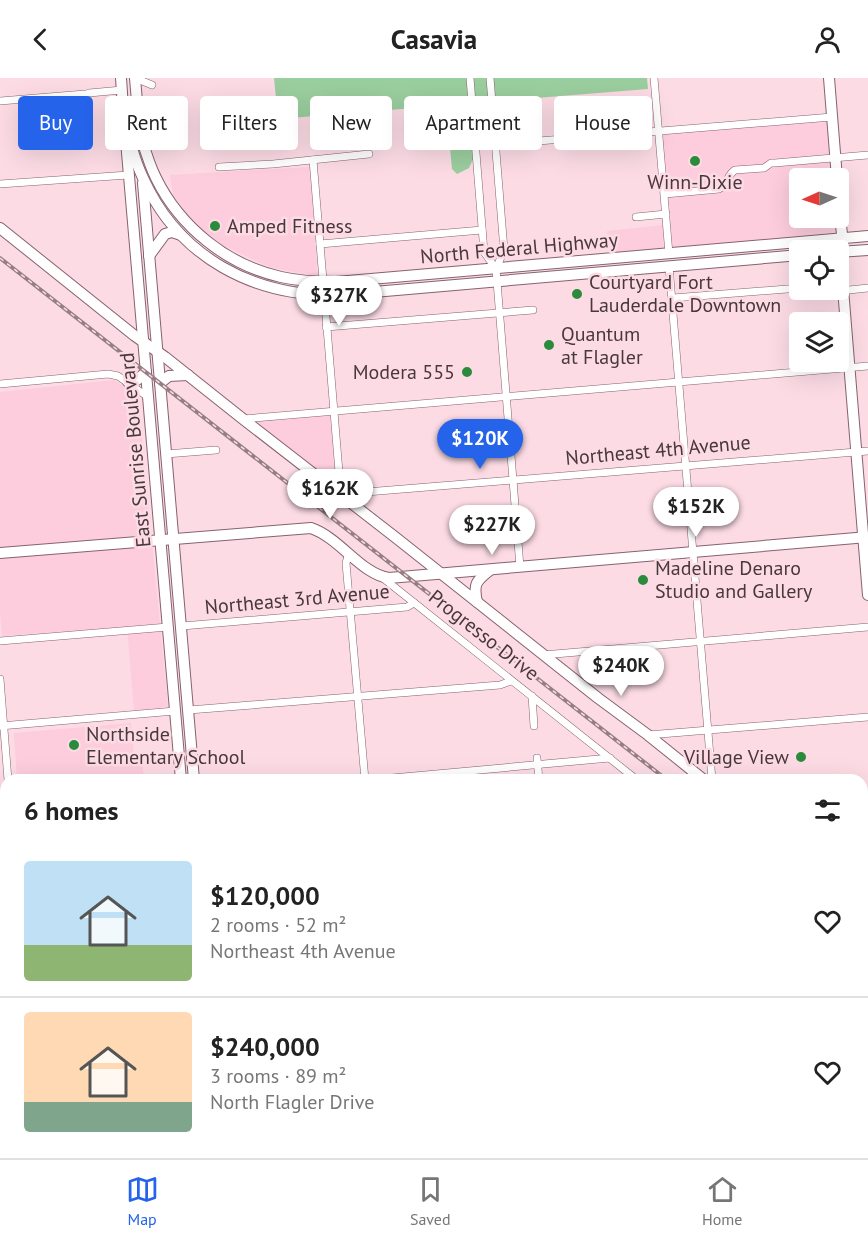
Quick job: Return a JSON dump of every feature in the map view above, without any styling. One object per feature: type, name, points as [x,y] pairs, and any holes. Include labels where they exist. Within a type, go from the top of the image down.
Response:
[{"type":"main road","points":[[121,78],[122,96]]},
{"type":"main road","points":[[829,78],[836,168]]},
{"type":"main road","name":"East Sunrise Boulevard","points":[[126,150],[180,774]]},
{"type":"main road","points":[[133,150],[143,178]]},
{"type":"main road","name":"East Sunrise Boulevard","points":[[141,150],[194,774]]},
{"type":"main road","name":"North Federal Highway","points":[[146,150],[165,194],[176,210],[200,235],[225,254],[259,270],[294,280],[323,282],[868,236]]},
{"type":"main road","name":"North Federal Highway","points":[[143,178],[162,212],[193,247],[243,278],[300,294],[324,295],[789,256]]},
{"type":"main road","points":[[0,228],[697,774]]},
{"type":"main road","points":[[841,228],[842,238]]},
{"type":"main road","points":[[149,256],[165,234],[172,232],[183,236]]},
{"type":"main road","points":[[849,251],[868,250]]},
{"type":"main road","points":[[669,266],[686,252]]},
{"type":"main road","points":[[647,268],[669,254]]},
{"type":"main road","points":[[845,300],[868,524]]},
{"type":"main road","points":[[128,382],[137,380],[146,372]]},
{"type":"main road","points":[[160,383],[169,376],[188,375]]},
{"type":"main road","points":[[148,397],[163,417]]},
{"type":"main road","points":[[862,451],[868,595]]},
{"type":"main road","name":"Progresso Drive","points":[[174,538],[311,528],[326,534],[371,572],[381,577]]},
{"type":"main road","points":[[0,553],[174,538]]},
{"type":"main road","name":"Northeast 3rd Avenue","points":[[381,577],[396,578],[866,538]]},
{"type":"main road","points":[[477,602],[474,590],[478,580],[490,570]]},
{"type":"main road","points":[[174,693],[181,708],[189,710]]},
{"type":"main road","points":[[175,711],[180,712],[191,731]]},
{"type":"street","points":[[470,78],[472,96]]},
{"type":"street","points":[[490,78],[492,96]]},
{"type":"street","points":[[654,78],[669,254]]},
{"type":"street","points":[[135,82],[152,86]]},
{"type":"street","points":[[0,101],[122,90]]},
{"type":"street","points":[[542,141],[832,117]]},
{"type":"street","points":[[476,150],[484,252],[496,268]]},
{"type":"street","points":[[496,150],[504,250],[496,268],[520,567]]},
{"type":"street","points":[[219,167],[369,154]]},
{"type":"street","points":[[665,194],[719,189],[726,184],[729,176],[735,170],[764,168],[771,163],[868,155]]},
{"type":"street","points":[[313,160],[326,327],[344,498]]},
{"type":"street","points":[[0,184],[128,175]]},
{"type":"street","points":[[636,217],[666,214]]},
{"type":"street","points":[[320,244],[482,230]]},
{"type":"street","points":[[669,266],[712,774]]},
{"type":"street","points":[[849,286],[868,288]]},
{"type":"street","points":[[672,298],[789,289]]},
{"type":"street","points":[[326,327],[533,310]]},
{"type":"street","points":[[243,419],[868,366]]},
{"type":"street","points":[[0,384],[108,374],[118,376],[148,397]]},
{"type":"street","points":[[166,454],[216,450]]},
{"type":"street","name":"Northeast 4th Avenue","points":[[344,498],[354,493],[862,451]]},
{"type":"street","points":[[349,553],[346,563],[364,774]]},
{"type":"street","name":"Progresso Drive","points":[[381,577],[630,774]]},
{"type":"street","name":"Northeast 3rd Avenue","points":[[182,626],[407,607],[414,603]]},
{"type":"street","points":[[0,641],[168,627]]},
{"type":"street","points":[[543,655],[868,627]]},
{"type":"street","points":[[0,679],[7,774]]},
{"type":"street","points":[[189,710],[500,685],[511,681]]},
{"type":"street","points":[[532,696],[534,726]]},
{"type":"street","points":[[2,726],[175,711]]},
{"type":"street","points":[[648,735],[868,717]]},
{"type":"street","points":[[423,774],[537,761],[610,758]]},
{"type":"street","points":[[537,761],[538,774]]},
{"type":"shaded area","points":[[828,120],[832,168],[789,168],[789,228],[837,228],[837,232],[610,255],[607,231],[671,224],[663,134]]},
{"type":"shaded area","points":[[310,167],[318,277],[269,267],[218,243],[189,217],[173,195],[170,175]]},
{"type":"shaded area","points":[[114,380],[138,395],[168,707],[134,711],[127,627],[2,636],[0,611],[0,392]]},
{"type":"shaded area","points":[[330,414],[337,489],[255,421]]},
{"type":"shaded area","name":"Northside Elementary School","points":[[131,723],[134,756],[142,756],[144,774],[17,774],[14,733]]},
{"type":"green space","points":[[274,78],[647,78],[648,89],[542,98],[404,96],[404,109],[392,110],[392,96],[310,96],[310,116],[298,117],[298,96],[276,96]]},
{"type":"green space","points":[[450,150],[472,150],[473,159],[469,168],[457,174],[452,169]]},
{"type":"railway","points":[[0,258],[659,774]]},
{"type":"place","name":"Winn-Dixie","points":[[695,161]]},
{"type":"place","name":"Amped Fitness","points":[[215,226]]},
{"type":"place","name":"Courtyard Fort Lauderdale Downtown","points":[[577,294]]},
{"type":"place","name":"Quantum at Flagler","points":[[549,345]]},
{"type":"place","name":"Modera 555","points":[[467,372]]},
{"type":"place","name":"Madeline Denaro Studio and Gallery","points":[[643,580]]},
{"type":"place","name":"Northside Elementary School","points":[[74,745]]},
{"type":"place","name":"Village View","points":[[801,757]]}]
